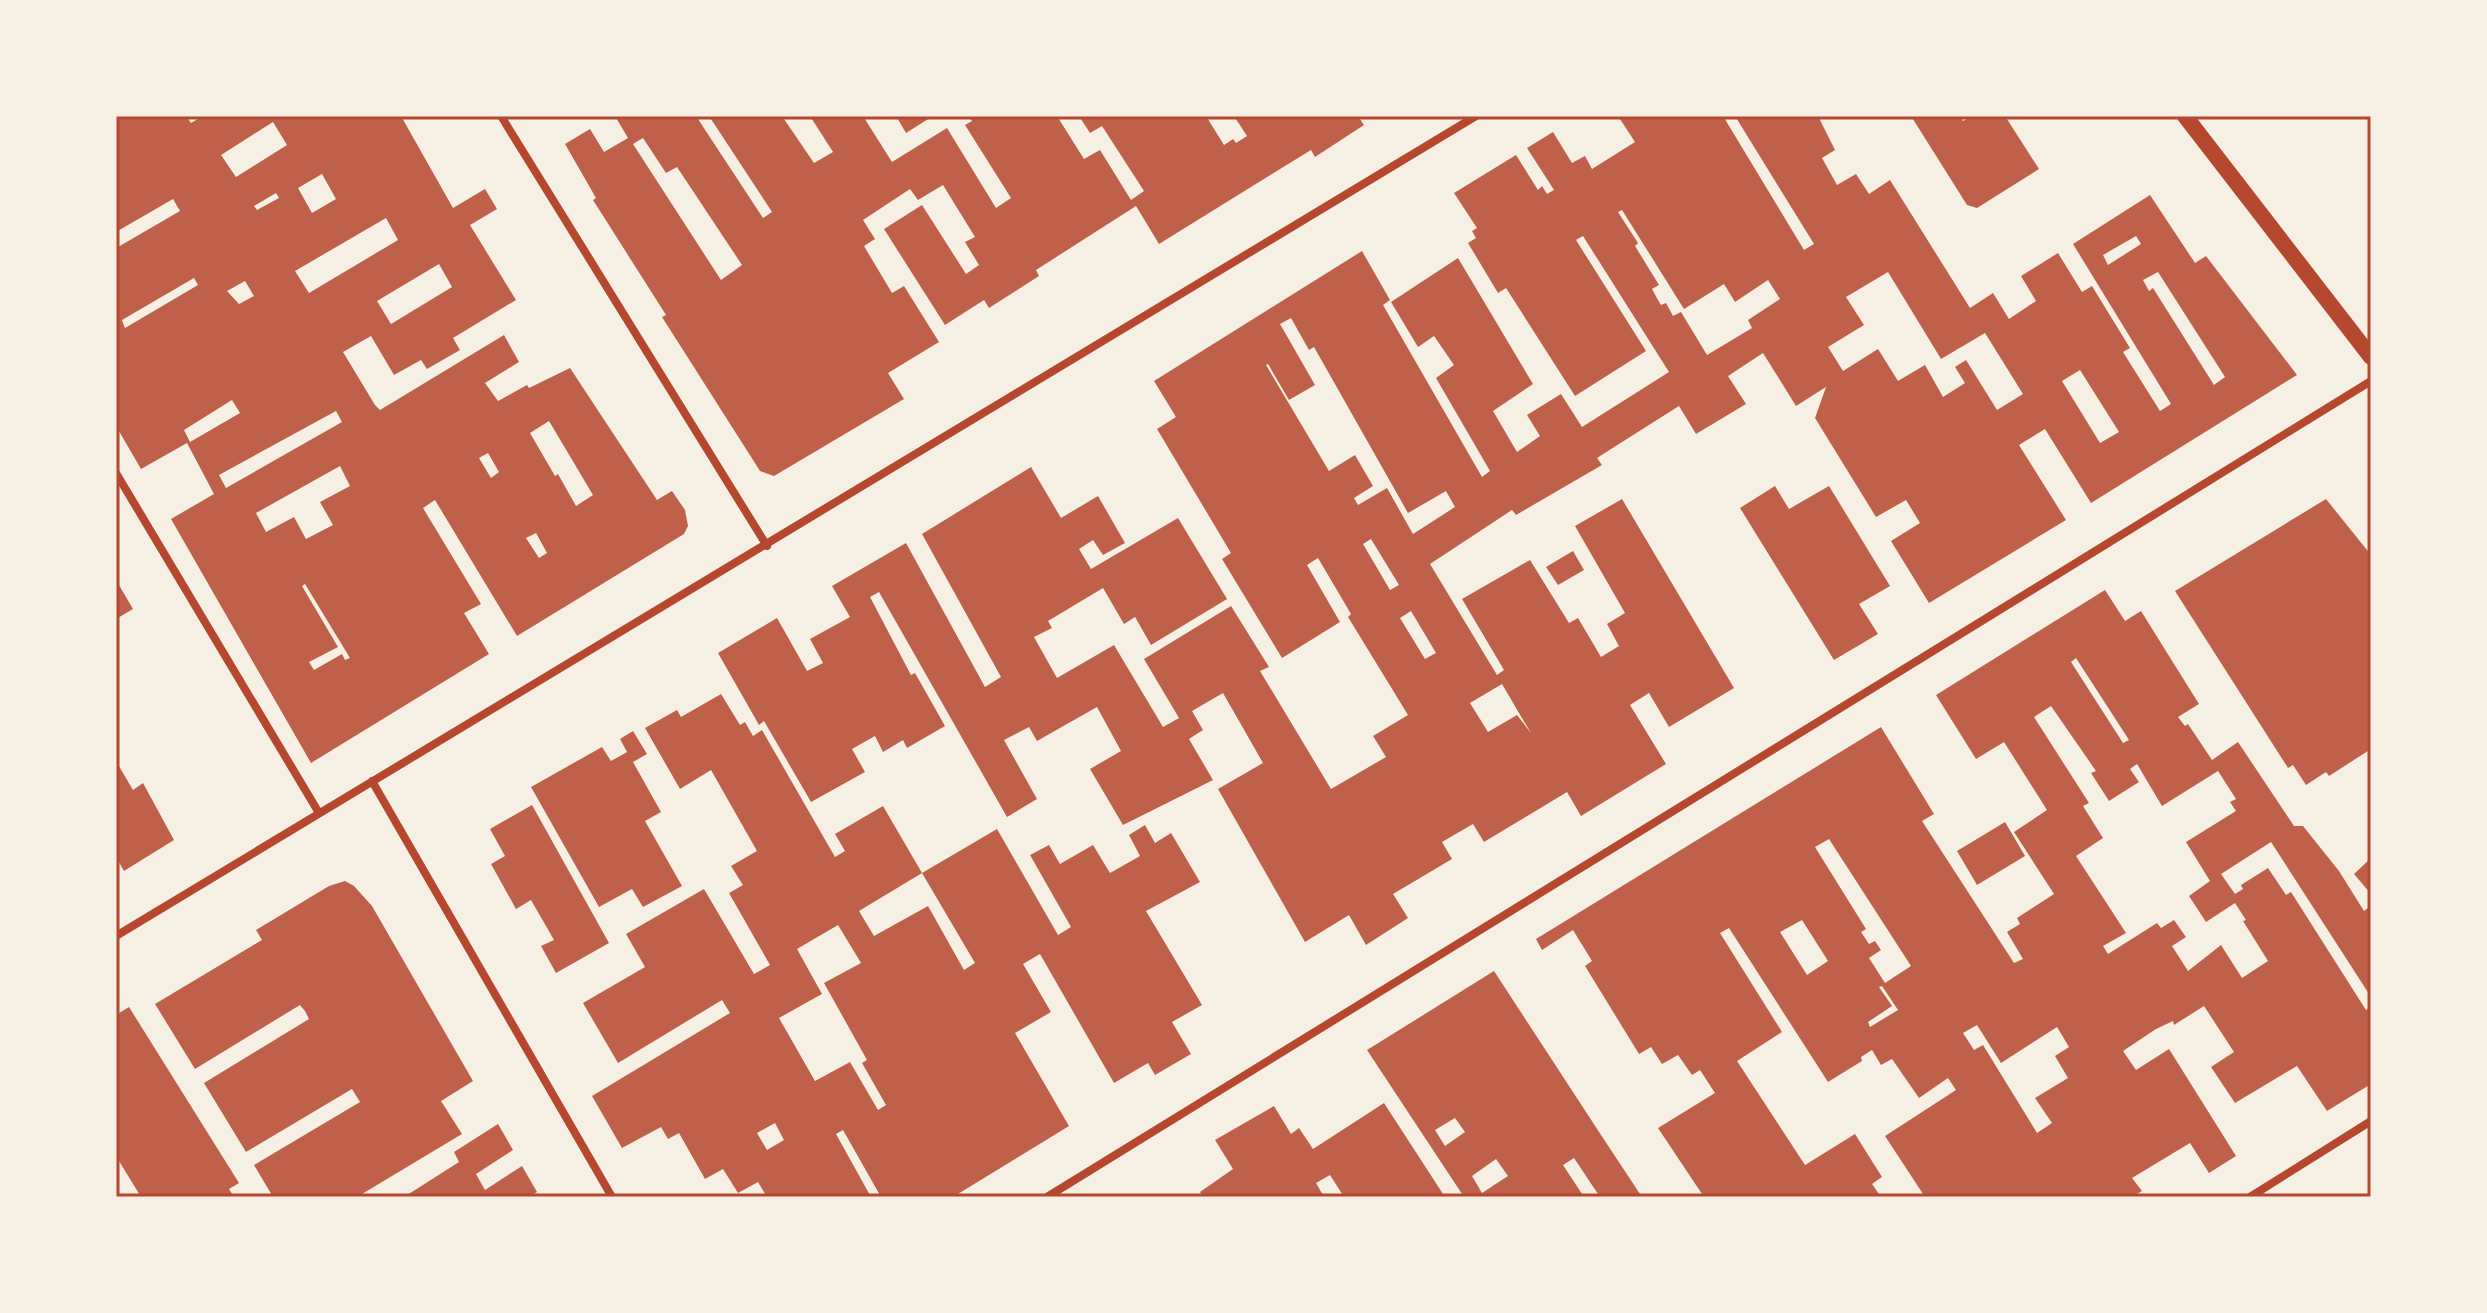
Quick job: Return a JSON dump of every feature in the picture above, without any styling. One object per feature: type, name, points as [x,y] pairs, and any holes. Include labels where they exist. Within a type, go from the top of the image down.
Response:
[{"type":"main road","points":[[2185,116],[2371,357]]},
{"type":"street","points":[[502,116],[767,546]]},
{"type":"street","points":[[116,936],[1476,116]]},
{"type":"street","points":[[1047,1197],[2371,381]]},
{"type":"street","points":[[116,473],[319,813]]},
{"type":"street","points":[[372,781],[612,1197]]},
{"type":"street","points":[[2250,1197],[2371,1121]]},
{"type":"building","points":[[116,116],[186,116],[191,123],[203,116],[401,116],[453,208],[485,189],[497,209],[470,225],[516,300],[453,338],[460,350],[427,369],[421,360],[394,375],[371,336],[343,352],[375,405],[380,410],[504,335],[519,362],[485,383],[498,401],[527,385],[529,388],[570,368],[657,500],[672,491],[685,510],[688,526],[684,534],[517,636],[435,500],[423,508],[481,604],[464,613],[489,654],[311,763],[171,519],[214,494],[187,443],[141,469],[116,426],[116,244],[118,247],[180,211],[173,199],[116,232]],"holes":[[[273,122],[287,145],[236,177],[221,155]],[[322,174],[336,199],[312,213],[298,188]],[[276,193],[279,198],[257,210],[254,206]],[[386,218],[398,240],[309,293],[295,271]],[[439,264],[452,287],[391,324],[377,301]],[[194,278],[198,285],[125,328],[122,320]],[[245,281],[254,296],[239,304],[227,291]],[[232,400],[240,413],[190,442],[184,430]],[[336,411],[342,422],[226,488],[219,475]],[[549,421],[593,495],[576,506],[558,474],[555,476],[530,433]],[[488,453],[499,472],[491,478],[479,458]],[[340,466],[350,486],[320,502],[333,525],[306,539],[294,517],[266,532],[256,513]],[[536,533],[547,553],[539,558],[526,538]],[[305,584],[350,658],[345,660],[342,654],[314,670],[309,662],[338,647],[302,586]]]},
{"type":"building","points":[[615,116],[653,116],[655,119],[660,116],[696,116],[763,218],[772,212],[709,116],[782,116],[814,163],[833,152],[810,116],[863,116],[892,162],[947,128],[996,208],[1011,198],[965,125],[972,121],[969,116],[1057,116],[1084,159],[1100,150],[1131,200],[1144,191],[1102,126],[1090,133],[1079,116],[1206,116],[1224,145],[1233,139],[1236,143],[1247,136],[1234,116],[1358,116],[1364,125],[1315,157],[1311,150],[1159,244],[1136,206],[1036,270],[1039,276],[989,308],[984,300],[945,325],[884,229],[922,205],[966,274],[979,265],[965,242],[975,237],[943,185],[918,200],[910,189],[863,220],[875,239],[864,246],[892,293],[904,286],[939,342],[888,373],[904,399],[774,476],[760,471],[662,317],[666,315],[593,200],[596,198],[565,144],[590,129],[604,152],[628,138]],"holes":[[[643,138],[666,173],[677,167],[742,265],[721,280],[633,144]]]},
{"type":"building","points":[[896,116],[933,116],[906,133]]},
{"type":"building","points":[[1618,116],[1723,116],[1804,250],[1814,244],[1735,116],[1818,116],[1835,150],[1822,158],[1837,185],[1856,174],[1869,194],[1890,180],[1970,308],[1993,293],[2009,319],[2036,301],[2021,276],[2058,253],[2082,292],[2092,286],[2130,348],[2123,352],[2160,411],[2171,404],[2073,244],[2150,195],[2195,263],[2206,256],[2297,375],[2091,503],[2045,429],[2019,445],[2066,520],[1929,603],[1891,541],[1920,523],[1906,500],[1876,517],[1815,418],[1826,387],[1796,406],[1763,353],[1728,376],[1746,404],[1696,434],[1679,406],[1597,458],[1602,465],[1516,515],[1512,510],[1430,564],[1497,675],[1504,670],[1462,599],[1530,560],[1569,623],[1578,618],[1601,657],[1619,646],[1607,624],[1625,613],[1575,526],[1622,499],[1734,688],[1669,727],[1649,693],[1630,705],[1666,764],[1581,816],[1567,792],[1484,842],[1473,824],[1442,842],[1452,859],[1393,894],[1408,918],[1366,945],[1349,915],[1305,942],[1218,789],[1263,763],[1223,693],[1192,711],[1203,730],[1189,739],[1213,780],[1123,825],[1090,769],[1121,751],[1097,707],[1037,741],[1029,727],[1004,740],[1037,799],[1007,817],[879,592],[870,597],[911,675],[915,673],[945,726],[907,748],[903,740],[883,752],[875,736],[852,749],[865,772],[811,802],[764,721],[759,725],[718,653],[777,618],[807,671],[823,663],[810,639],[850,617],[832,586],[906,543],[985,687],[1001,677],[922,534],[1031,467],[1061,518],[1098,496],[1125,543],[1103,555],[1093,540],[1079,549],[1091,569],[1178,518],[1227,599],[1151,645],[1135,617],[1124,624],[1103,588],[1048,621],[1052,628],[1034,637],[1057,678],[1114,645],[1163,727],[1179,718],[1144,659],[1231,606],[1269,667],[1260,671],[1331,789],[1386,757],[1373,736],[1408,715],[1348,617],[1351,614],[1318,558],[1307,565],[1340,622],[1282,658],[1222,559],[1231,553],[1157,429],[1176,417],[1154,381],[1362,251],[1390,300],[1383,305],[1482,477],[1490,471],[1436,378],[1454,365],[1434,336],[1418,347],[1391,302],[1458,258],[1533,384],[1493,411],[1517,452],[1540,436],[1527,415],[1561,394],[1582,427],[1669,372],[1583,236],[1576,240],[1646,351],[1575,396],[1506,288],[1498,293],[1468,243],[1476,238],[1472,231],[1477,228],[1454,193],[1516,155],[1538,190],[1542,186],[1547,194],[1554,190],[1527,148],[1553,132],[1572,163],[1585,156],[1592,169],[1635,142]],"holes":[[[1622,210],[1684,309],[1724,284],[1735,302],[1768,280],[1780,299],[1748,320],[1752,328],[1707,355],[1681,312],[1673,316],[1666,303],[1661,305],[1652,289],[1659,285],[1635,246],[1638,243],[1618,212]],[[2136,236],[2141,244],[2108,265],[2103,255]],[[1888,272],[1941,359],[1985,333],[2023,394],[1997,410],[1966,360],[1955,367],[1965,383],[1943,397],[1925,365],[1898,381],[1878,349],[1843,371],[1828,347],[1864,325],[1846,297]],[[2158,272],[2225,377],[2214,385],[2153,288],[2149,291],[2143,280]],[[1291,318],[1309,350],[1314,347],[1408,513],[1446,491],[1455,507],[1413,534],[1387,488],[1358,505],[1354,498],[1373,486],[1355,455],[1329,471],[1266,365],[1289,400],[1315,385],[1280,324]],[[2080,370],[2119,432],[2100,443],[2062,381]],[[1371,539],[1399,585],[1390,590],[1363,544]],[[1411,611],[1436,653],[1425,659],[1400,618]],[[1502,684],[1531,733],[1517,715],[1488,732],[1470,703]]]},
{"type":"building","points":[[1911,116],[1960,116],[1963,121],[1972,116],[2005,116],[2039,169],[1977,208],[1967,205]]},
{"type":"building","points":[[1775,486],[1789,509],[1829,486],[1890,586],[1859,604],[1878,634],[1834,660],[1740,508]]},
{"type":"building","points":[[2326,499],[2371,555],[2371,749],[2329,776],[2326,772],[2306,785],[2293,765],[2288,768],[2175,591]]},
{"type":"building","points":[[1573,551],[1584,570],[1558,585],[1546,567]]},
{"type":"building","points":[[116,580],[133,609],[116,619]]},
{"type":"building","points":[[2105,590],[2125,621],[2141,611],[2199,704],[2178,717],[2185,726],[2188,724],[2212,760],[2238,742],[2294,826],[2303,826],[2339,871],[2364,911],[2371,906],[2371,997],[2271,842],[2221,874],[2235,894],[2243,889],[2241,885],[2268,868],[2286,895],[2291,892],[2366,1010],[2371,1006],[2371,1084],[2327,1111],[2297,1066],[2235,1103],[2211,1067],[2234,1052],[2204,1006],[2174,1025],[2173,1021],[2156,1029],[2123,1051],[2136,1070],[2169,1049],[2236,1156],[2209,1173],[2190,1143],[2132,1178],[2142,1191],[2132,1197],[1925,1197],[1885,1136],[1956,1090],[1948,1078],[1919,1098],[1892,1059],[1881,1065],[1872,1050],[1861,1057],[1862,1061],[1828,1082],[1729,928],[1720,933],[1782,1032],[1737,1061],[1805,1165],[1855,1134],[1882,1177],[1872,1184],[1881,1197],[1704,1197],[1658,1128],[1715,1093],[1700,1070],[1692,1075],[1678,1055],[1662,1064],[1651,1047],[1639,1054],[1585,966],[1592,961],[1573,930],[1542,950],[1536,939],[1881,727],[1934,814],[1922,821],[2014,963],[2023,959],[2007,932],[2020,924],[2017,918],[2054,894],[2014,832],[2047,810],[2004,742],[1976,759],[1936,695]],"holes":[[[2076,658],[2129,740],[2123,743],[2071,662]],[[2051,706],[2096,771],[2091,773],[2109,801],[2139,782],[2130,769],[2137,764],[2162,806],[2218,771],[2236,799],[2230,802],[2236,811],[2186,842],[2210,881],[2189,896],[2206,922],[2235,903],[2268,961],[2242,978],[2221,945],[2188,971],[2172,946],[2186,937],[2174,920],[2161,928],[2157,923],[2108,954],[2103,946],[2126,933],[2076,856],[2103,838],[2083,806],[2089,803],[2034,717]],[[1829,839],[1911,966],[1885,983],[1869,958],[1881,950],[1875,941],[1869,944],[1861,932],[1866,929],[1815,847]],[[1802,920],[1828,961],[1807,975],[1780,932]],[[1882,986],[1898,1010],[1870,1027],[1868,1022],[1892,1006],[1879,987]],[[1977,1025],[2001,1063],[2057,1027],[2069,1047],[2055,1056],[2068,1078],[2035,1098],[2052,1123],[2037,1133],[1983,1045],[1974,1050],[1963,1033]]]},
{"type":"building","points":[[721,694],[740,725],[745,722],[753,736],[762,730],[835,857],[845,851],[835,834],[883,806],[922,873],[997,829],[1058,935],[1071,927],[1030,855],[1049,845],[1060,864],[1093,845],[1110,873],[1140,856],[1129,835],[1145,825],[1155,843],[1171,833],[1200,882],[1146,911],[1202,1005],[1172,1022],[1191,1054],[1155,1075],[1148,1063],[1114,1083],[1040,954],[1023,964],[1051,1012],[1015,1033],[1069,1126],[953,1197],[881,1197],[843,1130],[836,1134],[871,1197],[767,1197],[758,1182],[738,1193],[723,1169],[705,1179],[679,1133],[668,1139],[661,1127],[622,1148],[592,1096],[730,1013],[722,1000],[618,1063],[583,1003],[645,967],[626,934],[704,889],[754,974],[770,965],[729,893],[743,885],[731,866],[757,851],[711,770],[680,789],[645,728],[677,710],[681,717]],"holes":[[[922,873],[975,963],[964,970],[928,906],[874,936],[859,911]],[[838,925],[861,963],[824,983],[867,1060],[862,1063],[886,1105],[878,1110],[850,1062],[815,1081],[779,1018],[822,994],[797,949]],[[775,1123],[784,1140],[767,1150],[757,1133]]]},
{"type":"building","points":[[633,731],[647,754],[633,762],[661,812],[645,821],[682,886],[643,907],[632,889],[599,907],[531,787],[602,747],[611,761],[627,752],[620,739]]},
{"type":"building","points":[[116,761],[133,790],[143,783],[174,840],[124,871],[116,857]]},
{"type":"building","points":[[532,805],[609,943],[556,973],[541,946],[554,940],[531,900],[516,909],[491,864],[505,856],[490,829]]},
{"type":"building","points":[[2005,822],[2025,856],[1977,885],[1957,851]]},
{"type":"building","points":[[2371,858],[2371,894],[2354,874]]},
{"type":"building","points":[[345,881],[354,886],[372,906],[473,1081],[441,1101],[462,1134],[357,1197],[273,1197],[254,1165],[360,1102],[352,1089],[246,1152],[204,1083],[309,1019],[305,1011],[300,1005],[195,1069],[155,1004],[262,940],[256,930],[329,886]]},
{"type":"building","points":[[1494,971],[1642,1197],[1600,1197],[1574,1158],[1563,1165],[1584,1197],[1464,1197],[1367,1050]],"holes":[[[1455,1118],[1465,1132],[1445,1146],[1435,1130]],[[1496,1159],[1508,1176],[1482,1193],[1472,1176]]]},
{"type":"building","points":[[129,1007],[239,1183],[229,1189],[234,1197],[141,1197],[116,1156],[116,1015]]},
{"type":"building","points":[[1384,1103],[1445,1197],[1344,1197],[1330,1175],[1316,1183],[1324,1197],[1203,1197],[1200,1192],[1233,1169],[1215,1140],[1274,1106],[1291,1134],[1299,1128],[1313,1149]]},
{"type":"building","points":[[498,1124],[513,1150],[476,1174],[485,1190],[522,1166],[537,1192],[529,1197],[404,1197],[459,1162],[454,1152]]}]
